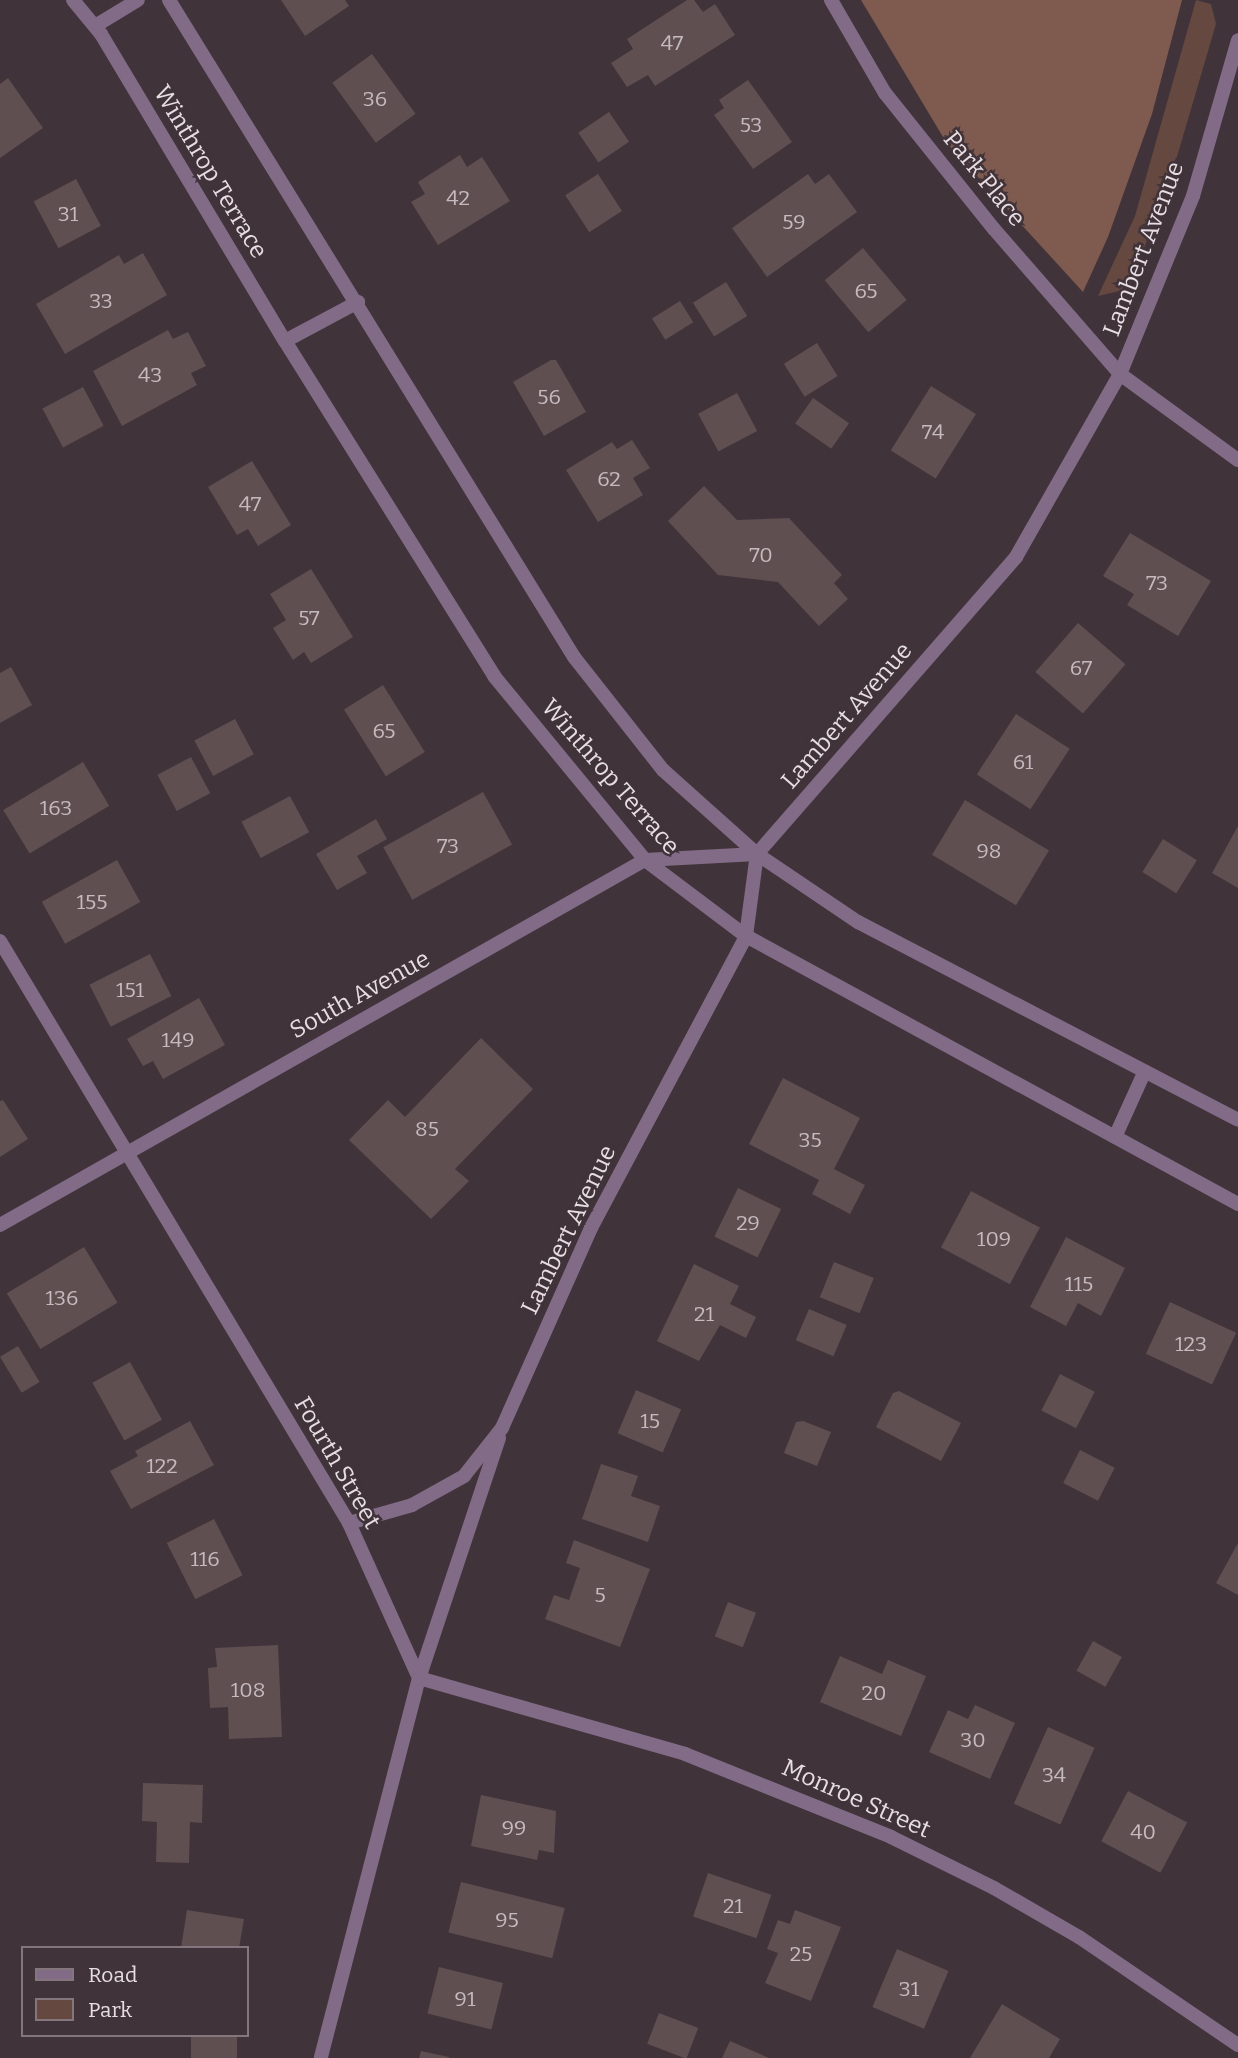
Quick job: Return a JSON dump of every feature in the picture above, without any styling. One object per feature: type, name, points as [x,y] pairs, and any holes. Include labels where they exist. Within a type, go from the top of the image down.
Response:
[{"type":"street","name":"Winthrop Terrace","points":[[73,0],[95,26],[285,341],[494,676],[645,860],[746,936],[1238,1204]]},
{"type":"street","points":[[95,26],[138,0]]},
{"type":"street","name":"Winthrop Terrace","points":[[169,0],[358,302],[574,657],[663,770],[757,854],[858,922],[1238,1120]]},
{"type":"street","name":"Park Place","points":[[831,0],[885,93],[994,229],[1119,374],[1238,460]]},
{"type":"street","name":"Lambert Avenue","points":[[419,1678],[502,1428],[591,1228],[746,936],[757,854],[1016,556],[1119,374],[1193,195],[1238,40]]},
{"type":"street","points":[[285,341],[358,302]]},
{"type":"street","name":"South Avenue","points":[[0,1225],[645,860],[757,854]]},
{"type":"street","name":"Fourth Street","points":[[0,941],[349,1523],[419,1678]]},
{"type":"street","points":[[1115,1137],[1145,1071]]},
{"type":"street","name":"Lambert Avenue","points":[[349,1523],[412,1504],[464,1476],[502,1428]]},
{"type":"street","points":[[321,2058],[419,1678]]},
{"type":"street","name":"Monroe Street","points":[[419,1678],[685,1754],[891,1837],[994,1888],[1079,1937],[1167,1993],[1238,2045]]},
{"type":"green space","points":[[1196,0],[1211,4],[1216,24],[1169,184],[1128,289],[1098,296],[1135,216]]},
{"type":"shaded area","points":[[861,0],[1182,0],[1152,114],[1108,237],[1083,292],[946,142]]},
{"type":"building","points":[[281,0],[345,0],[349,6],[305,36]]},
{"type":"building","points":[[687,0],[694,0],[703,12],[715,4],[735,35],[655,86],[648,75],[627,87],[611,63],[633,49],[627,39]]},
{"type":"building","points":[[372,54],[415,114],[376,143],[332,83]]},
{"type":"building","points":[[8,78],[43,128],[0,158],[0,84]]},
{"type":"building","points":[[748,80],[792,142],[753,169],[714,115],[724,108],[719,100]]},
{"type":"building","points":[[609,112],[629,142],[598,163],[578,133]]},
{"type":"building","points":[[460,155],[467,167],[482,157],[510,201],[438,245],[411,202],[425,194],[418,182]]},
{"type":"building","points":[[598,174],[622,211],[589,232],[565,195]]},
{"type":"building","points":[[808,174],[815,184],[829,174],[857,212],[767,277],[732,228]]},
{"type":"building","points":[[76,179],[101,226],[59,248],[34,202]]},
{"type":"building","points":[[863,248],[907,300],[868,332],[825,280]]},
{"type":"building","points":[[143,253],[167,295],[65,354],[36,304],[119,255],[124,264]]},
{"type":"building","points":[[726,282],[747,316],[714,337],[693,303]]},
{"type":"building","points":[[680,301],[693,322],[665,340],[652,318]]},
{"type":"building","points":[[168,330],[173,339],[188,332],[206,366],[191,373],[197,385],[122,426],[93,371]]},
{"type":"building","points":[[817,343],[838,376],[805,397],[784,364]]},
{"type":"building","points":[[551,360],[556,360],[586,412],[544,436],[513,382]]},
{"type":"building","points":[[931,386],[976,414],[936,479],[891,450]]},
{"type":"building","points":[[83,387],[104,426],[63,447],[42,409]]},
{"type":"building","points":[[737,393],[757,431],[718,452],[698,414]]},
{"type":"building","points":[[813,398],[849,423],[831,449],[795,423]]},
{"type":"building","points":[[632,440],[650,468],[633,478],[643,495],[598,522],[566,470],[612,442],[617,449]]},
{"type":"building","points":[[252,461],[291,525],[258,546],[248,529],[237,535],[208,487]]},
{"type":"building","points":[[704,486],[737,520],[789,518],[842,575],[834,583],[848,599],[819,626],[778,582],[718,575],[668,521]]},
{"type":"building","points":[[1130,533],[1211,581],[1178,636],[1127,605],[1134,594],[1103,576]]},
{"type":"building","points":[[311,569],[353,637],[311,663],[304,652],[293,660],[273,628],[286,620],[270,594]]},
{"type":"building","points":[[1078,623],[1126,664],[1083,713],[1035,672]]},
{"type":"building","points":[[11,667],[32,705],[0,723],[0,673]]},
{"type":"building","points":[[383,685],[425,752],[386,776],[344,709]]},
{"type":"building","points":[[1016,714],[1070,749],[1030,809],[977,774]]},
{"type":"building","points":[[235,719],[254,754],[213,776],[194,741]]},
{"type":"building","points":[[191,757],[210,793],[177,811],[157,775]]},
{"type":"building","points":[[83,762],[109,806],[30,854],[3,810]]},
{"type":"building","points":[[483,792],[512,844],[412,900],[383,847]]},
{"type":"building","points":[[290,796],[309,832],[261,858],[241,822]]},
{"type":"building","points":[[965,800],[1049,850],[1016,905],[932,855]]},
{"type":"building","points":[[376,819],[387,839],[357,856],[367,873],[337,890],[316,854]]},
{"type":"building","points":[[1238,826],[1238,888],[1212,873]]},
{"type":"building","points":[[1163,839],[1197,860],[1176,893],[1142,872]]},
{"type":"building","points":[[117,860],[140,902],[65,944],[42,902]]},
{"type":"building","points":[[150,954],[171,996],[111,1027],[89,985]]},
{"type":"building","points":[[199,998],[225,1045],[163,1079],[153,1061],[143,1066],[127,1039]]},
{"type":"building","points":[[481,1038],[533,1089],[455,1169],[469,1181],[431,1219],[349,1140],[388,1100],[405,1117]]},
{"type":"building","points":[[783,1078],[860,1118],[834,1169],[865,1185],[850,1214],[812,1194],[819,1180],[749,1144]]},
{"type":"building","points":[[3,1100],[28,1139],[0,1157],[0,1101]]},
{"type":"building","points":[[738,1188],[781,1209],[757,1258],[714,1237]]},
{"type":"building","points":[[971,1191],[1040,1228],[1010,1284],[941,1248]]},
{"type":"building","points":[[1066,1237],[1125,1268],[1101,1316],[1078,1303],[1066,1326],[1030,1307]]},
{"type":"building","points":[[84,1247],[117,1303],[40,1349],[7,1293]]},
{"type":"building","points":[[834,1262],[874,1278],[860,1313],[820,1297]]},
{"type":"building","points":[[694,1264],[739,1286],[730,1304],[756,1317],[746,1338],[720,1325],[699,1361],[657,1341]]},
{"type":"building","points":[[1170,1302],[1236,1333],[1212,1385],[1146,1354]]},
{"type":"building","points":[[809,1309],[847,1325],[833,1356],[796,1340]]},
{"type":"building","points":[[18,1346],[40,1382],[22,1393],[0,1357]]},
{"type":"building","points":[[130,1362],[162,1420],[124,1441],[92,1383]]},
{"type":"building","points":[[1060,1374],[1095,1392],[1076,1428],[1041,1411]]},
{"type":"building","points":[[636,1390],[681,1409],[663,1452],[618,1433]]},
{"type":"building","points":[[899,1391],[961,1423],[941,1461],[876,1427],[893,1393]]},
{"type":"building","points":[[190,1421],[214,1465],[131,1509],[110,1471],[138,1456],[135,1451]]},
{"type":"building","points":[[803,1421],[831,1432],[817,1466],[784,1453],[796,1422]]},
{"type":"building","points":[[1080,1450],[1115,1468],[1098,1501],[1063,1483]]},
{"type":"building","points":[[601,1464],[638,1476],[631,1496],[660,1506],[648,1542],[582,1519]]},
{"type":"building","points":[[214,1519],[243,1575],[195,1599],[167,1543]]},
{"type":"building","points":[[574,1540],[650,1569],[620,1647],[545,1619],[554,1595],[569,1600],[580,1568],[566,1563]]},
{"type":"building","points":[[1238,1543],[1238,1595],[1216,1583]]},
{"type":"building","points":[[728,1602],[756,1613],[743,1647],[715,1637]]},
{"type":"building","points":[[1093,1641],[1122,1657],[1105,1687],[1077,1671]]},
{"type":"building","points":[[278,1645],[282,1737],[229,1739],[228,1707],[210,1708],[208,1668],[217,1667],[215,1648]]},
{"type":"building","points":[[840,1656],[882,1674],[888,1660],[926,1676],[901,1736],[820,1702]]},
{"type":"building","points":[[975,1705],[1015,1723],[990,1779],[929,1752],[948,1710],[968,1719]]},
{"type":"building","points":[[1048,1727],[1095,1748],[1060,1824],[1014,1804]]},
{"type":"building","points":[[143,1783],[203,1785],[202,1823],[190,1822],[189,1863],[156,1862],[157,1822],[142,1821]]},
{"type":"building","points":[[1128,1791],[1187,1822],[1160,1873],[1101,1841]]},
{"type":"building","points":[[481,1795],[556,1811],[554,1853],[539,1850],[537,1860],[471,1846]]},
{"type":"building","points":[[708,1873],[771,1895],[756,1938],[693,1916]]},
{"type":"building","points":[[461,1882],[565,1908],[552,1958],[448,1932]]},
{"type":"building","points":[[187,1910],[244,1919],[239,1946],[181,1946]]},
{"type":"building","points":[[795,1910],[841,1927],[811,2001],[765,1983],[778,1953],[767,1949],[778,1920],[790,1924]]},
{"type":"building","points":[[897,1949],[949,1971],[924,2029],[872,2007]]},
{"type":"building","points":[[439,1967],[503,1983],[491,2030],[427,2014]]},
{"type":"building","points":[[1002,2004],[1060,2039],[1049,2058],[970,2058]]},
{"type":"building","points":[[659,2013],[698,2028],[687,2058],[647,2044]]},
{"type":"building","points":[[191,2037],[237,2037],[237,2058],[191,2058]]},
{"type":"building","points":[[730,2041],[769,2058],[722,2058]]},
{"type":"building","points":[[421,2051],[449,2057],[449,2058],[419,2058]]}]
